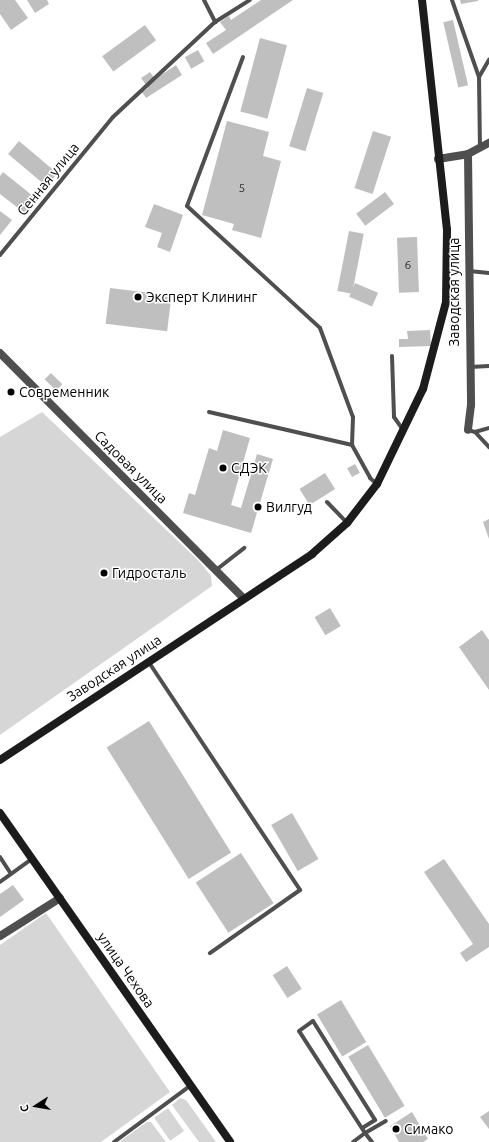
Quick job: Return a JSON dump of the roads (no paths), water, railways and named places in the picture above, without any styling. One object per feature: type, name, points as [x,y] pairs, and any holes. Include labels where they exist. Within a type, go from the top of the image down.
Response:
[{"type":"main road","name":"Заводская улица","points":[[0,760],[312,554],[347,523],[377,484],[423,389],[446,302],[447,230],[438,159],[422,0]]},
{"type":"main road","name":"улица Чехова","points":[[0,813],[230,1142]]},
{"type":"street","points":[[438,159],[468,154],[489,143]]},
{"type":"street","name":"Заводская улица","points":[[468,154],[468,367],[471,405],[471,431]]},
{"type":"street","name":"Садовая улица","points":[[0,353],[211,568],[244,599]]},
{"type":"street","points":[[0,936],[60,898]]},
{"type":"lane","points":[[204,0],[215,22]]},
{"type":"lane","name":"Сенная улица","points":[[0,255],[113,117],[215,22],[250,0]]},
{"type":"lane","points":[[452,0],[480,77],[480,148]]},
{"type":"lane","points":[[243,57],[187,206],[320,328],[353,417],[352,445],[370,478],[377,484]]},
{"type":"lane","points":[[480,77],[489,60]]},
{"type":"lane","points":[[467,270],[489,273]]},
{"type":"lane","points":[[392,356],[394,417],[404,430]]},
{"type":"lane","points":[[468,367],[489,366]]},
{"type":"lane","points":[[209,412],[352,445]]},
{"type":"lane","points":[[471,431],[489,428]]},
{"type":"lane","points":[[471,431],[489,447]]},
{"type":"lane","points":[[327,502],[347,523]]},
{"type":"lane","points":[[211,568],[244,548]]},
{"type":"lane","points":[[148,661],[300,890],[210,953]]},
{"type":"lane","points":[[0,857],[12,874]]},
{"type":"lane","points":[[0,882],[32,859]]},
{"type":"lane","points":[[362,1128],[375,1120],[313,1021],[299,1031],[365,1133],[372,1142]]},
{"type":"lane","points":[[114,1142],[190,1086]]},
{"type":"lane","points":[[353,1142],[386,1121]]},
{"type":"place","name":"Эксперт Клининг","points":[[138,297]]},
{"type":"place","name":"Современник","points":[[11,392]]},
{"type":"place","name":"СДЭК","points":[[223,468]]},
{"type":"place","name":"Вилгуд","points":[[258,507]]},
{"type":"place","name":"Гидросталь","points":[[104,573]]},
{"type":"place","name":"Симако","points":[[396,1129]]}]
